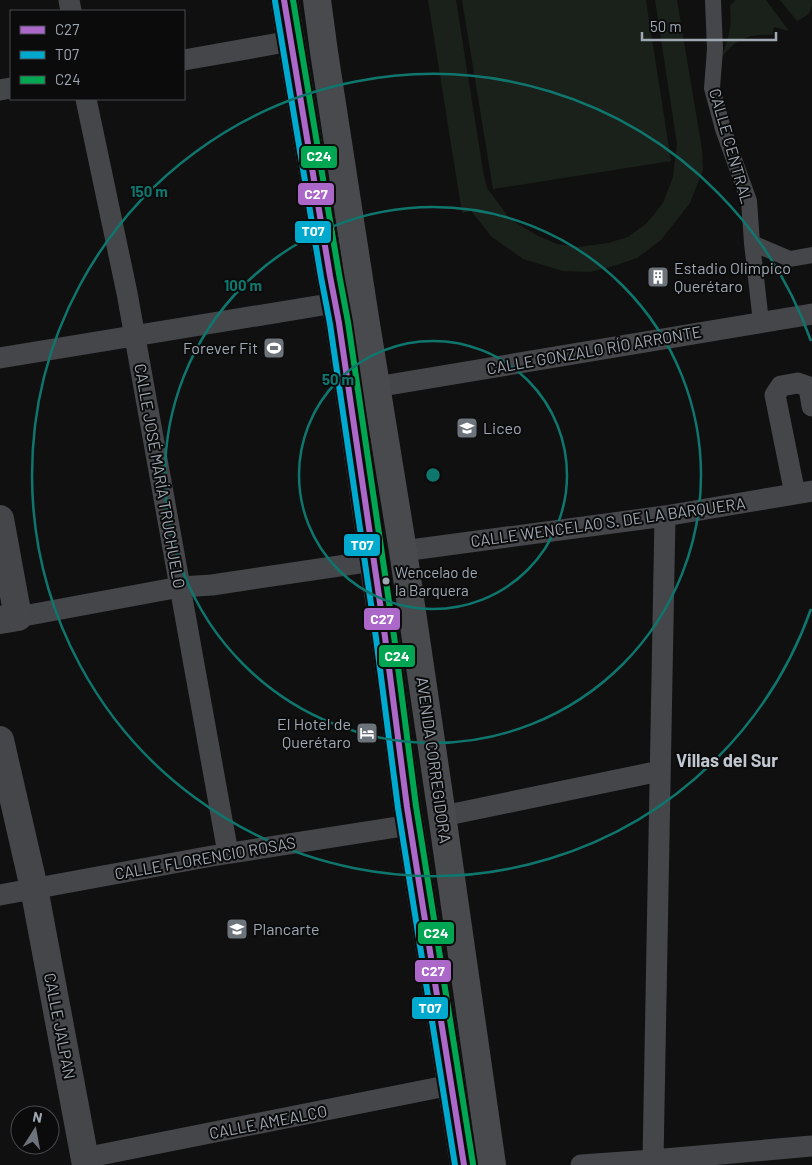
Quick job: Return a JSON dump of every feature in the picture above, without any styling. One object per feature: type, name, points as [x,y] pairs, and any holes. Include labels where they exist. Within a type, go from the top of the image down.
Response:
[{"type":"main road","name":"AVENIDA CORREGIDORA","points":[[284,0],[342,342],[410,825],[464,1165]]},
{"type":"main road","name":"AVENIDA CORREGIDORA","points":[[318,0],[376,387],[403,551],[492,1165]]},
{"type":"street","name":"CALLE CENTRAL","points":[[713,0],[715,49],[712,88],[723,129],[749,201],[761,322]]},
{"type":"street","points":[[185,60],[291,41]]},
{"type":"street","name":"CALLE JOSÉ MARÍA TRUCHUELO","points":[[86,100],[135,336],[228,854]]},
{"type":"street","points":[[752,243],[790,259],[812,256]]},
{"type":"street","points":[[0,358],[335,303]]},
{"type":"street","name":"CALLE GONZALO RÍO ARRONTE","points":[[376,387],[812,314]]},
{"type":"street","points":[[804,492],[775,395],[780,386],[798,383],[809,386],[812,406]]},
{"type":"street","name":"CALLE WENCELAO S. DE LA BARQUERA","points":[[403,551],[665,516],[804,492]]},
{"type":"street","points":[[653,1160],[665,516]]},
{"type":"street","points":[[0,519],[9,618],[180,587],[212,585],[373,561]]},
{"type":"street","name":"CALLE JALPAN","points":[[0,740],[34,888],[85,1161]]},
{"type":"street","points":[[442,816],[660,770]]},
{"type":"street","name":"CALLE FLORENCIO ROSAS","points":[[0,894],[228,854],[410,825]]},
{"type":"street","name":"CALLE AMEALCO","points":[[85,1161],[451,1086]]},
{"type":"street","points":[[581,1165],[812,1146]]},
{"type":"shaded area","points":[[428,0],[456,0],[487,188],[510,219],[538,236],[557,244],[579,247],[608,243],[628,237],[647,223],[663,203],[673,177],[677,144],[655,0],[677,0],[702,149],[703,170],[690,203],[661,240],[637,258],[607,268],[590,272],[563,271],[523,259],[492,237],[471,211],[462,213]]},
{"type":"shaded area","points":[[462,0],[646,0],[671,161],[493,189]]},
{"type":"shaded area","points":[[735,0],[766,0],[789,31],[774,27],[772,35],[756,35],[745,38],[731,47],[720,59],[729,33],[731,20],[730,6]]},
{"type":"shaded area","points":[[780,0],[812,0],[811,8],[807,15],[797,21]]},
{"type":"transit line","name":"C27","points":[[284,0],[339,323],[385,637],[407,807],[464,1165]]},
{"type":"transit line","name":"C24","points":[[293,0],[348,322],[394,636],[416,806],[473,1164]]},
{"type":"transit line","name":"T07","points":[[275,1],[330,324],[376,638],[398,808],[455,1165]]},
{"type":"place","name":"Estadio Olimpico Querétaro","points":[[658,277]]},
{"type":"place","name":"Forever Fit","points":[[274,348]]},
{"type":"place","name":"Liceo","points":[[467,428]]},
{"type":"place","name":"Wencelao de la Barquera","points":[[386,581]]},
{"type":"place","name":"El Hotel de Querétaro","points":[[367,733]]},
{"type":"place","name":"Plancarte","points":[[237,929]]},
{"type":"district","name":"Villas del Sur","points":[[727,761]]}]
